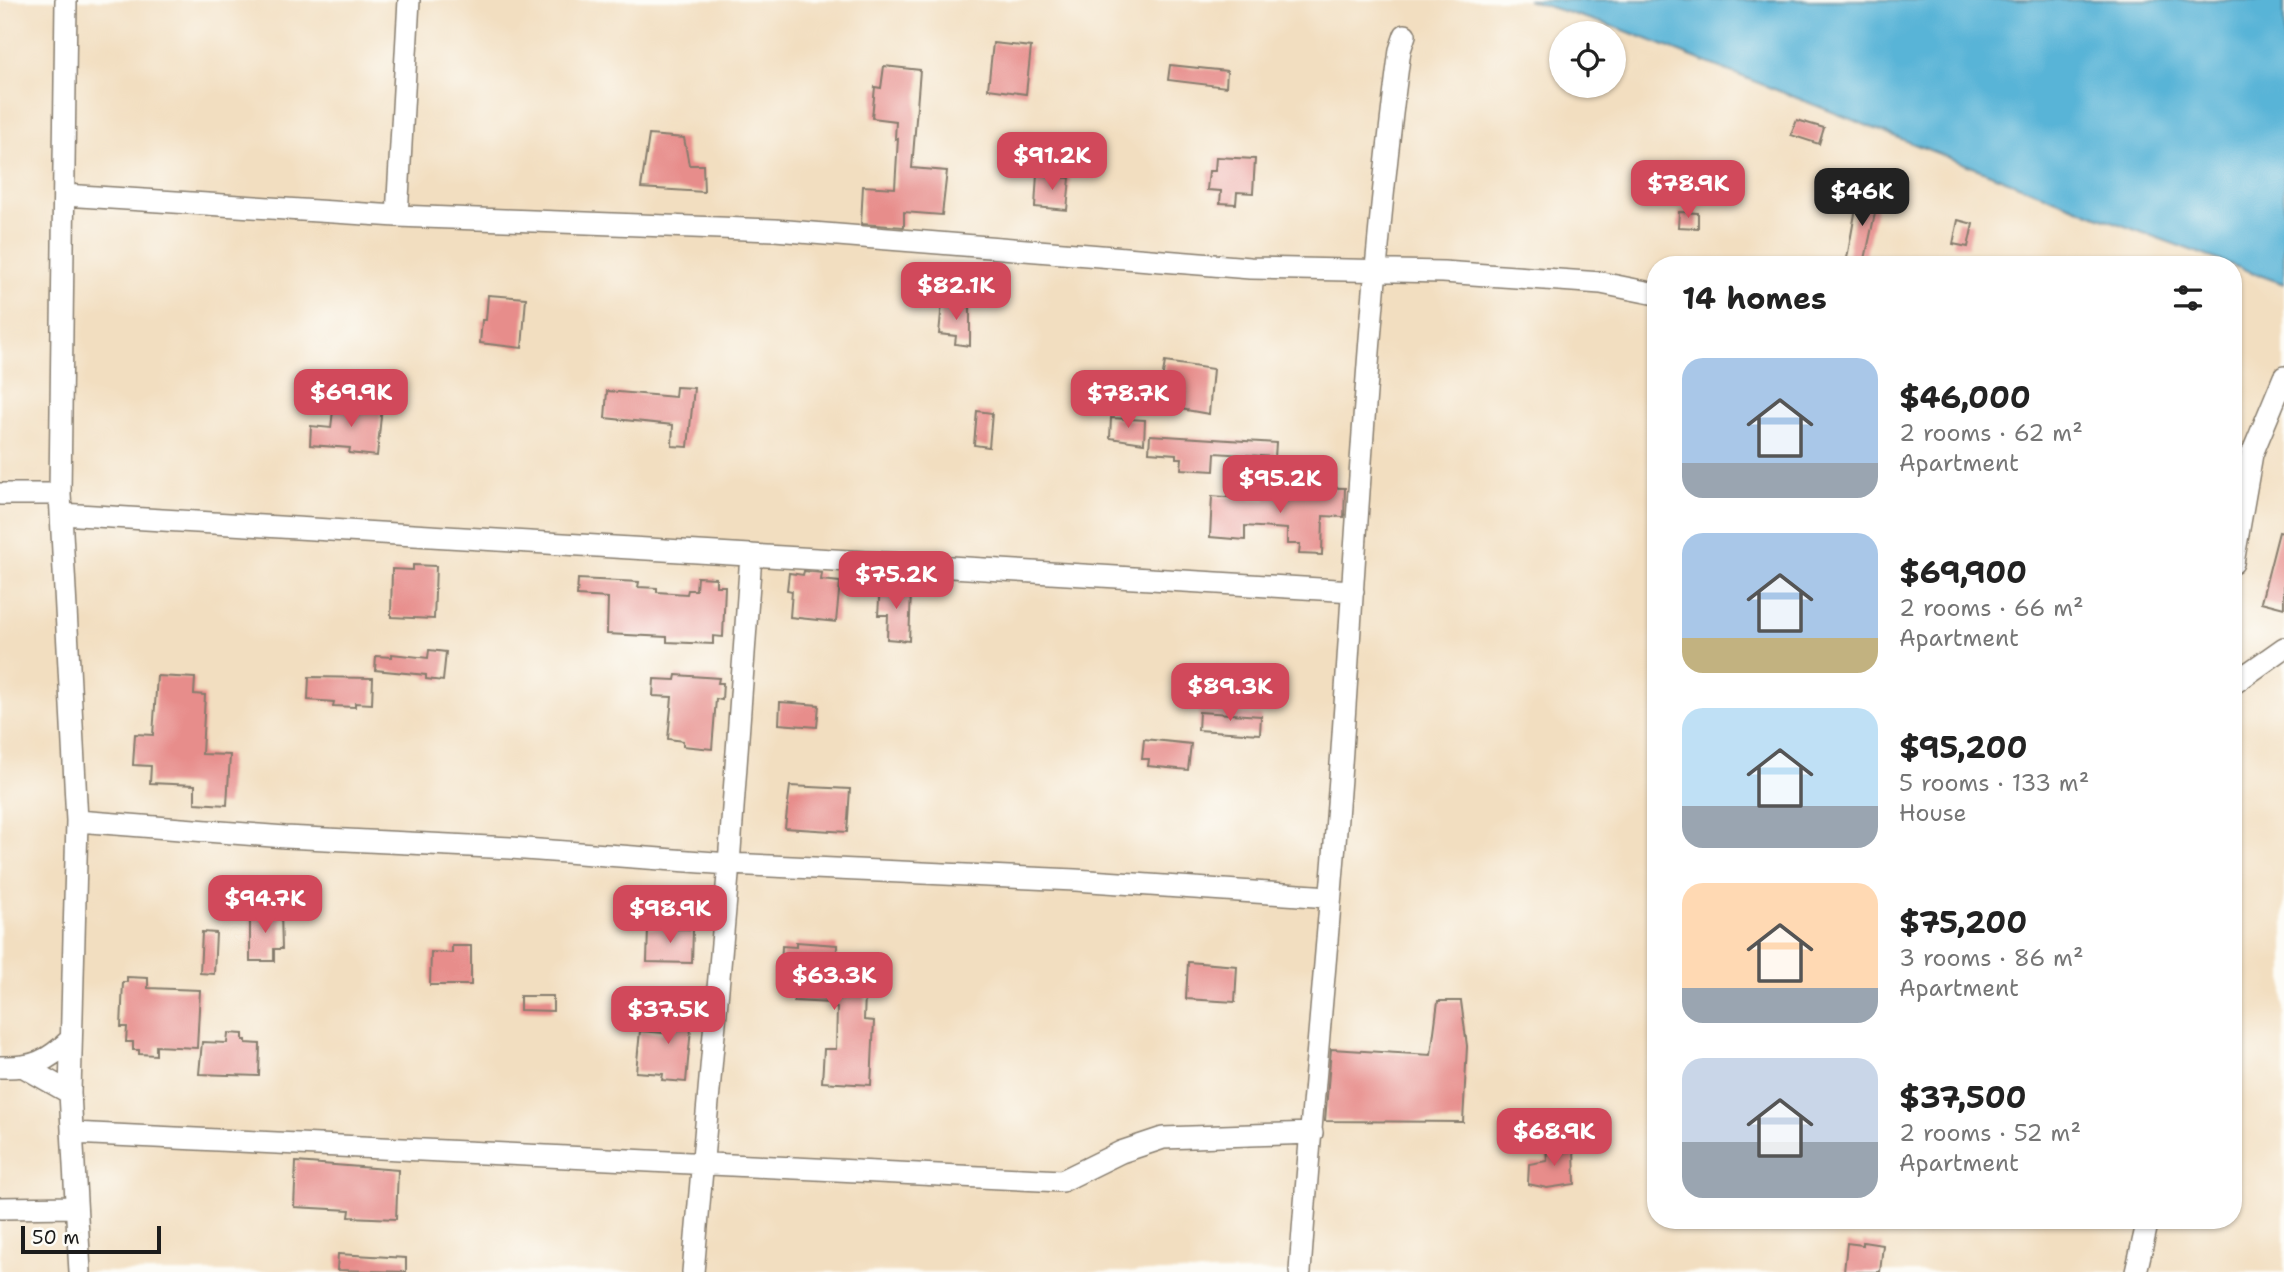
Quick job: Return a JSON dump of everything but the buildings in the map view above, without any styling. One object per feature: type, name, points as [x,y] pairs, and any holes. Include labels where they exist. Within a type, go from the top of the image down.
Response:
[{"type":"street","points":[[66,0],[61,504],[77,821],[70,1093],[80,1272]]},
{"type":"street","points":[[397,216],[410,0]]},
{"type":"street","points":[[1300,1272],[1386,154],[1400,50],[1405,35]]},
{"type":"street","points":[[64,195],[397,216],[775,230],[1250,268],[1443,272],[1601,283],[1647,292]]},
{"type":"street","points":[[2242,511],[2252,454],[2284,377]]},
{"type":"street","points":[[0,494],[61,504],[751,555],[1353,590]]},
{"type":"street","points":[[693,1272],[729,864],[751,555]]},
{"type":"street","points":[[2242,678],[2284,648]]},
{"type":"street","points":[[77,821],[285,837],[511,848],[729,864],[1075,880],[1330,897]]},
{"type":"street","points":[[0,1067],[26,1068],[45,1060],[71,1039]]},
{"type":"street","points":[[26,1068],[70,1093]]},
{"type":"street","points":[[72,1133],[1062,1181],[1121,1152],[1163,1138],[1312,1133]]},
{"type":"street","points":[[0,1208],[76,1207]]},
{"type":"street","points":[[2136,1272],[2146,1229]]},
{"type":"water","points":[[1527,0],[2284,0],[2284,284],[2242,269],[2242,256],[2207,256],[2100,217],[1626,31],[1626,21],[1595,21]]}]
